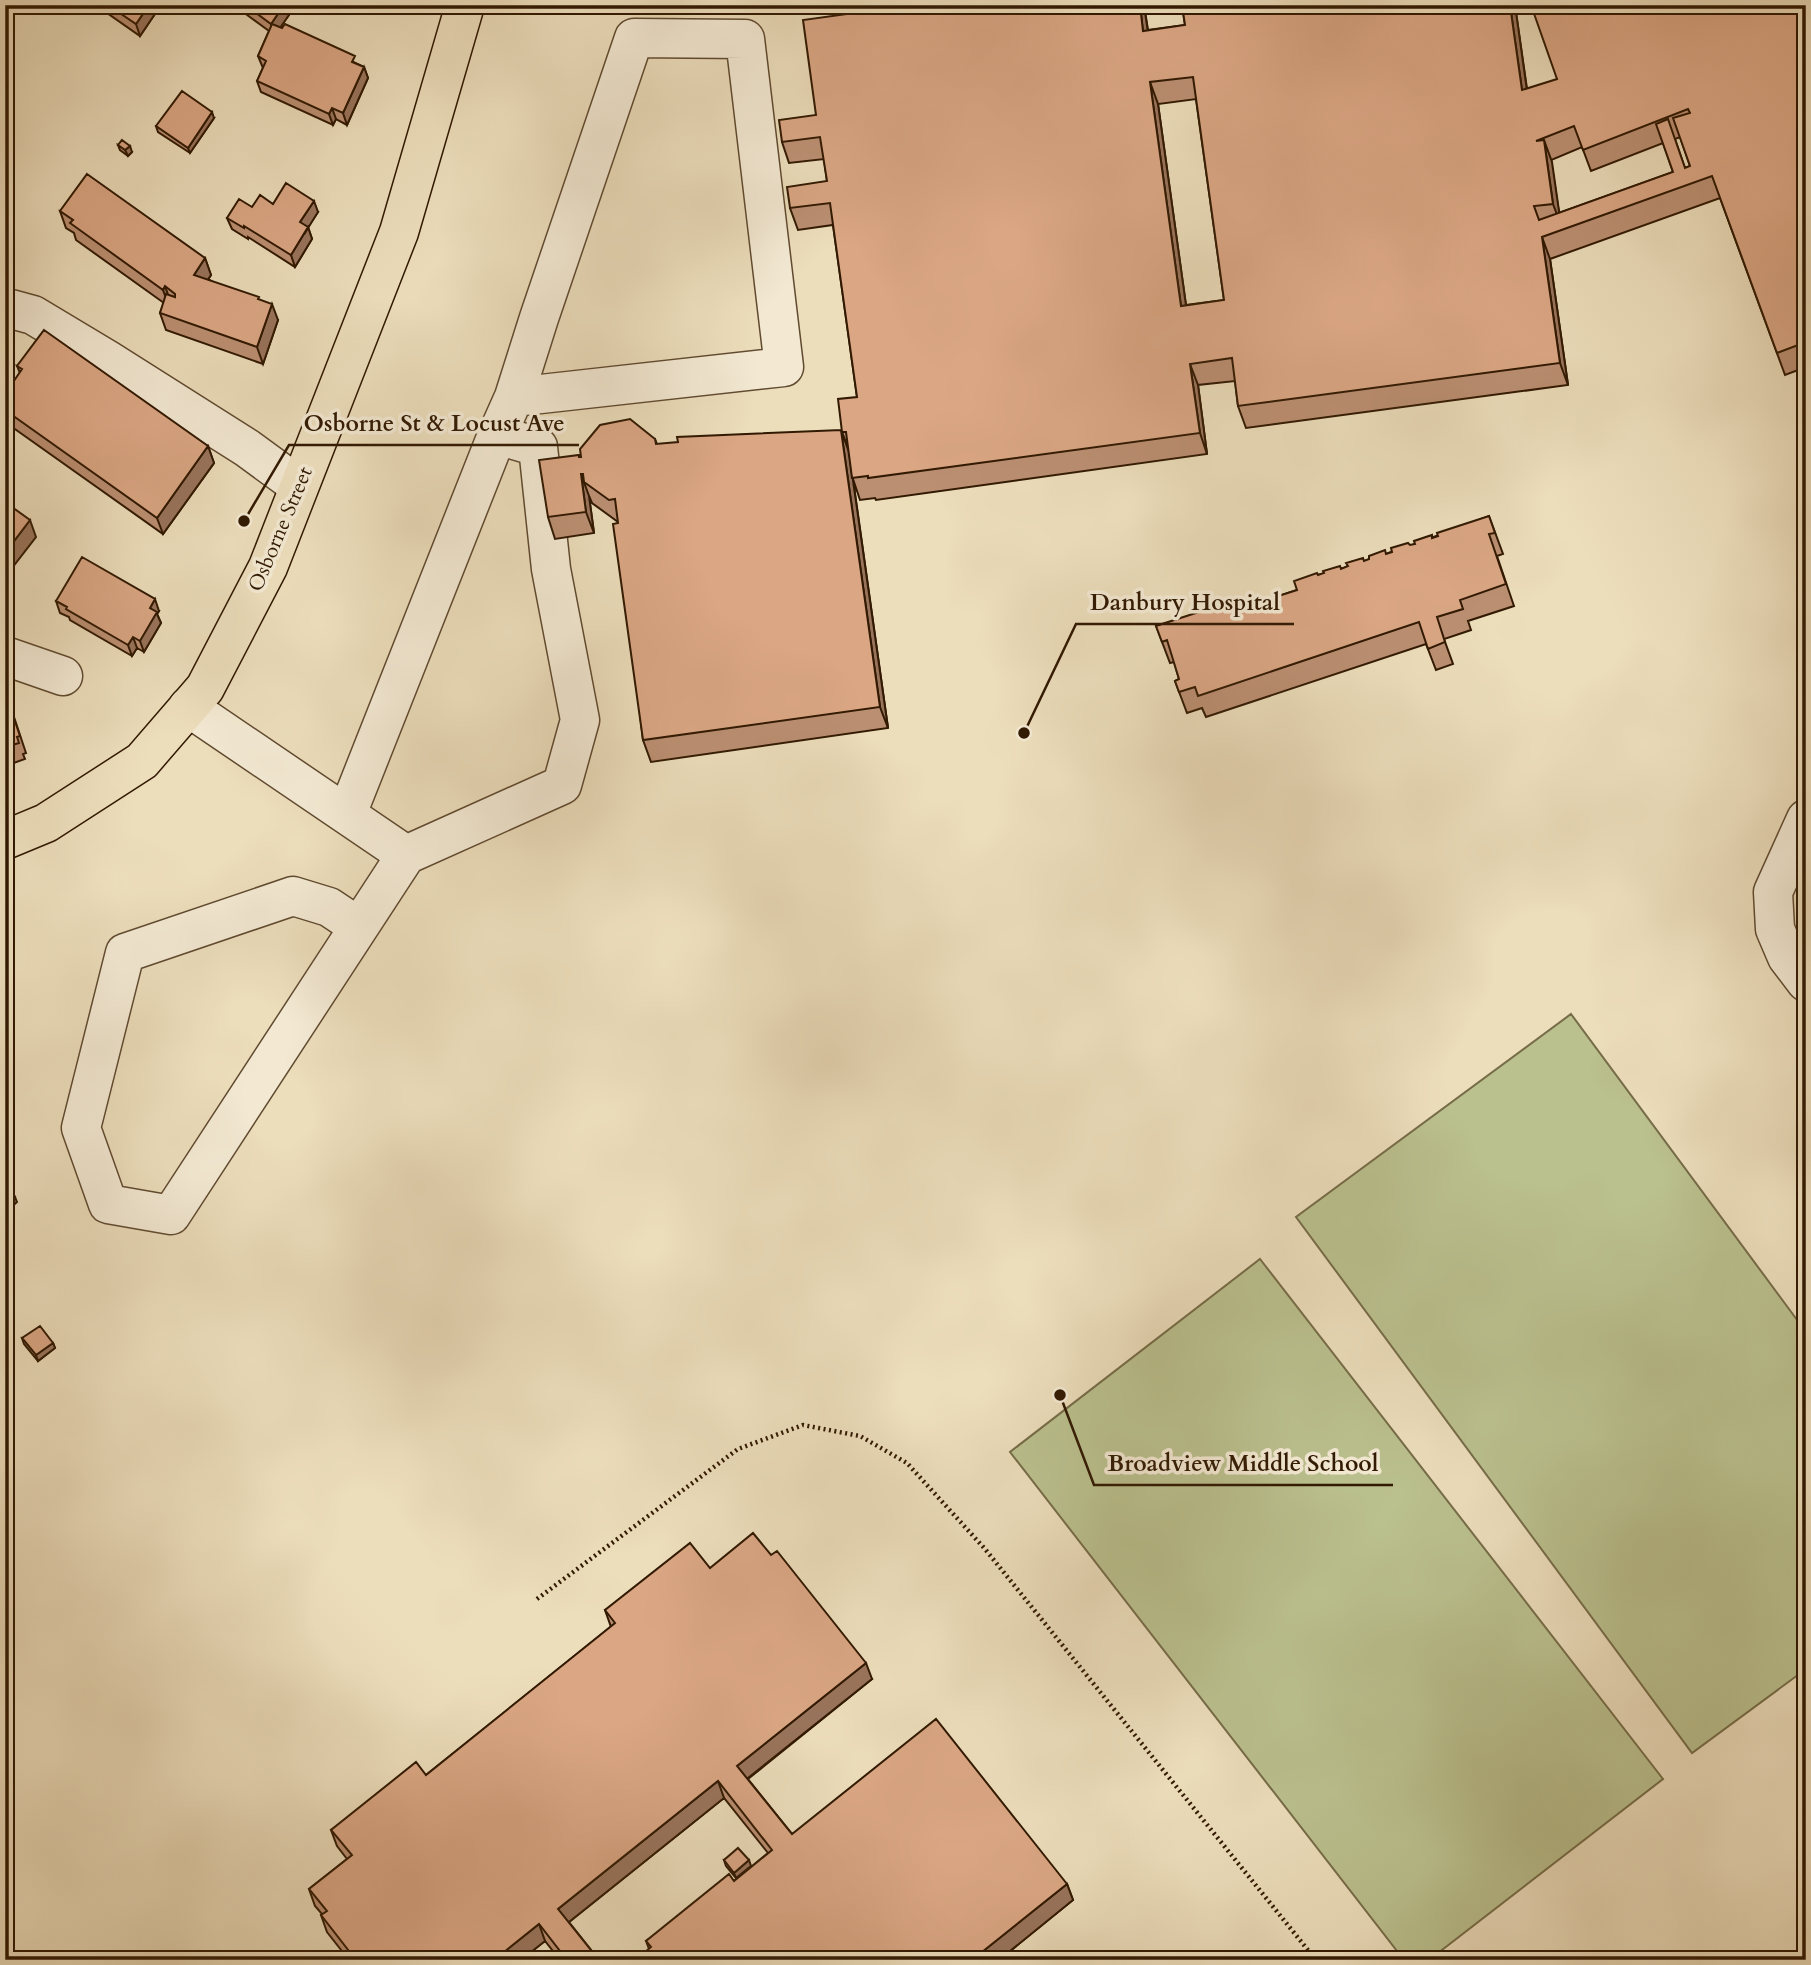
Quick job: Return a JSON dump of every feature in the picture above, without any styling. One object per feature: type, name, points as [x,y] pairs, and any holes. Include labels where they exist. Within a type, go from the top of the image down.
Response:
[{"type":"main road","name":"Osborne Street","points":[[5,840],[46,823],[142,761],[205,688],[268,567],[399,232],[465,5]]},
{"type":"lane","points":[[347,814],[514,397],[634,38],[745,39],[784,367],[514,397]]},
{"type":"lane","points":[[5,312],[11,309],[33,315],[247,448],[299,486]]},
{"type":"lane","points":[[359,927],[328,907],[293,896],[125,953],[81,1128],[108,1204],[171,1215],[407,855],[562,785],[580,720],[551,569],[538,447],[497,435]]},
{"type":"lane","points":[[5,656],[63,676]]},
{"type":"lane","points":[[188,708],[407,855]]},
{"type":"lane","points":[[1806,819],[1773,892],[1775,929],[1787,957],[1806,982]]},
{"type":"path","points":[[537,1599],[738,1449],[803,1425],[860,1436],[907,1463],[985,1549],[1316,1960]]},
{"type":"green space","points":[[1571,1014],[1806,1332],[1806,1669],[1692,1753],[1296,1217]]},
{"type":"green space","points":[[1260,1259],[1663,1779],[1429,1960],[1404,1960],[1010,1452]]},
{"type":"building","points":[[108,5],[149,5],[136,24]]},
{"type":"building","points":[[245,5],[284,5],[271,24]]},
{"type":"building","points":[[912,5],[1140,5],[1143,31],[1185,25],[1182,5],[1510,5],[1522,90],[1557,79],[1531,5],[1806,5],[1806,342],[1777,353],[1712,176],[1542,237],[1560,363],[1238,406],[1232,358],[1190,364],[1200,433],[852,478],[846,432],[842,432],[838,399],[857,397],[830,203],[790,208],[787,187],[827,181],[820,137],[782,142],[779,120],[816,115],[803,20]],"holes":[[[1193,77],[1224,300],[1181,306],[1150,82]],[[1688,109],[1690,113],[1673,118],[1690,166],[1685,168],[1668,119],[1656,124],[1673,172],[1539,220],[1534,206],[1553,204],[1544,140],[1536,141],[1574,126],[1583,150]]]},
{"type":"building","points":[[272,24],[282,28],[285,24],[355,56],[352,62],[364,67],[343,113],[332,108],[329,114],[257,81],[266,61],[258,56]]},
{"type":"building","points":[[182,91],[212,112],[188,148],[156,126]]},
{"type":"building","points":[[122,140],[130,146],[125,150],[118,145]]},
{"type":"building","points":[[87,174],[205,258],[194,275],[272,304],[257,347],[160,313],[166,294],[175,297],[175,294],[165,286],[163,290],[70,223],[73,220],[60,211]]},
{"type":"building","points":[[286,183],[314,201],[300,222],[308,227],[291,255],[227,218],[239,199],[252,207],[260,195],[273,204]]},
{"type":"building","points":[[44,330],[208,446],[157,518],[5,410],[5,394],[22,369],[17,366]]},
{"type":"building","points":[[630,419],[655,439],[656,444],[678,442],[677,437],[841,430],[880,707],[643,740],[613,524],[618,523],[615,499],[609,500],[584,482],[581,474],[586,512],[548,517],[539,460],[579,455],[581,457],[580,449],[600,425]]},
{"type":"building","points":[[5,502],[30,520],[5,553]]},
{"type":"building","points":[[1489,516],[1495,533],[1489,534],[1506,584],[1460,600],[1463,609],[1437,617],[1445,642],[1428,649],[1419,622],[1198,696],[1195,687],[1179,692],[1175,681],[1179,679],[1167,640],[1162,642],[1156,626],[1215,609],[1215,606],[1237,599],[1241,608],[1297,590],[1294,581],[1340,566],[1341,569],[1348,566],[1346,563],[1363,558],[1364,561],[1369,559],[1369,556],[1385,550],[1386,554],[1392,552],[1391,548],[1408,543],[1415,544],[1414,541],[1432,535],[1432,538],[1438,536],[1437,533]]},
{"type":"building","points":[[82,557],[155,599],[150,608],[157,612],[140,641],[133,637],[128,645],[56,601]]},
{"type":"building","points":[[5,692],[20,736],[17,737],[19,743],[5,747]]},
{"type":"building","points":[[5,1186],[15,1197],[5,1206]]},
{"type":"building","points":[[40,1326],[53,1343],[36,1355],[22,1338]]},
{"type":"building","points":[[753,1533],[771,1555],[777,1551],[866,1663],[737,1766],[792,1834],[936,1719],[1067,1884],[972,1960],[636,1960],[651,1947],[646,1941],[729,1874],[734,1881],[772,1850],[718,1781],[558,1909],[599,1960],[567,1960],[539,1924],[494,1960],[356,1960],[321,1915],[327,1911],[309,1889],[352,1855],[331,1830],[416,1762],[426,1775],[615,1623],[605,1610],[690,1543],[710,1568]]},
{"type":"building","points":[[738,1848],[749,1860],[734,1873],[724,1860]]},
{"type":"place","name":"Osborne St & Locust Ave","points":[[244,521]]},
{"type":"place","name":"Danbury Hospital","points":[[1024,733]]},
{"type":"place","name":"Broadview Middle School","points":[[1060,1395]]}]
